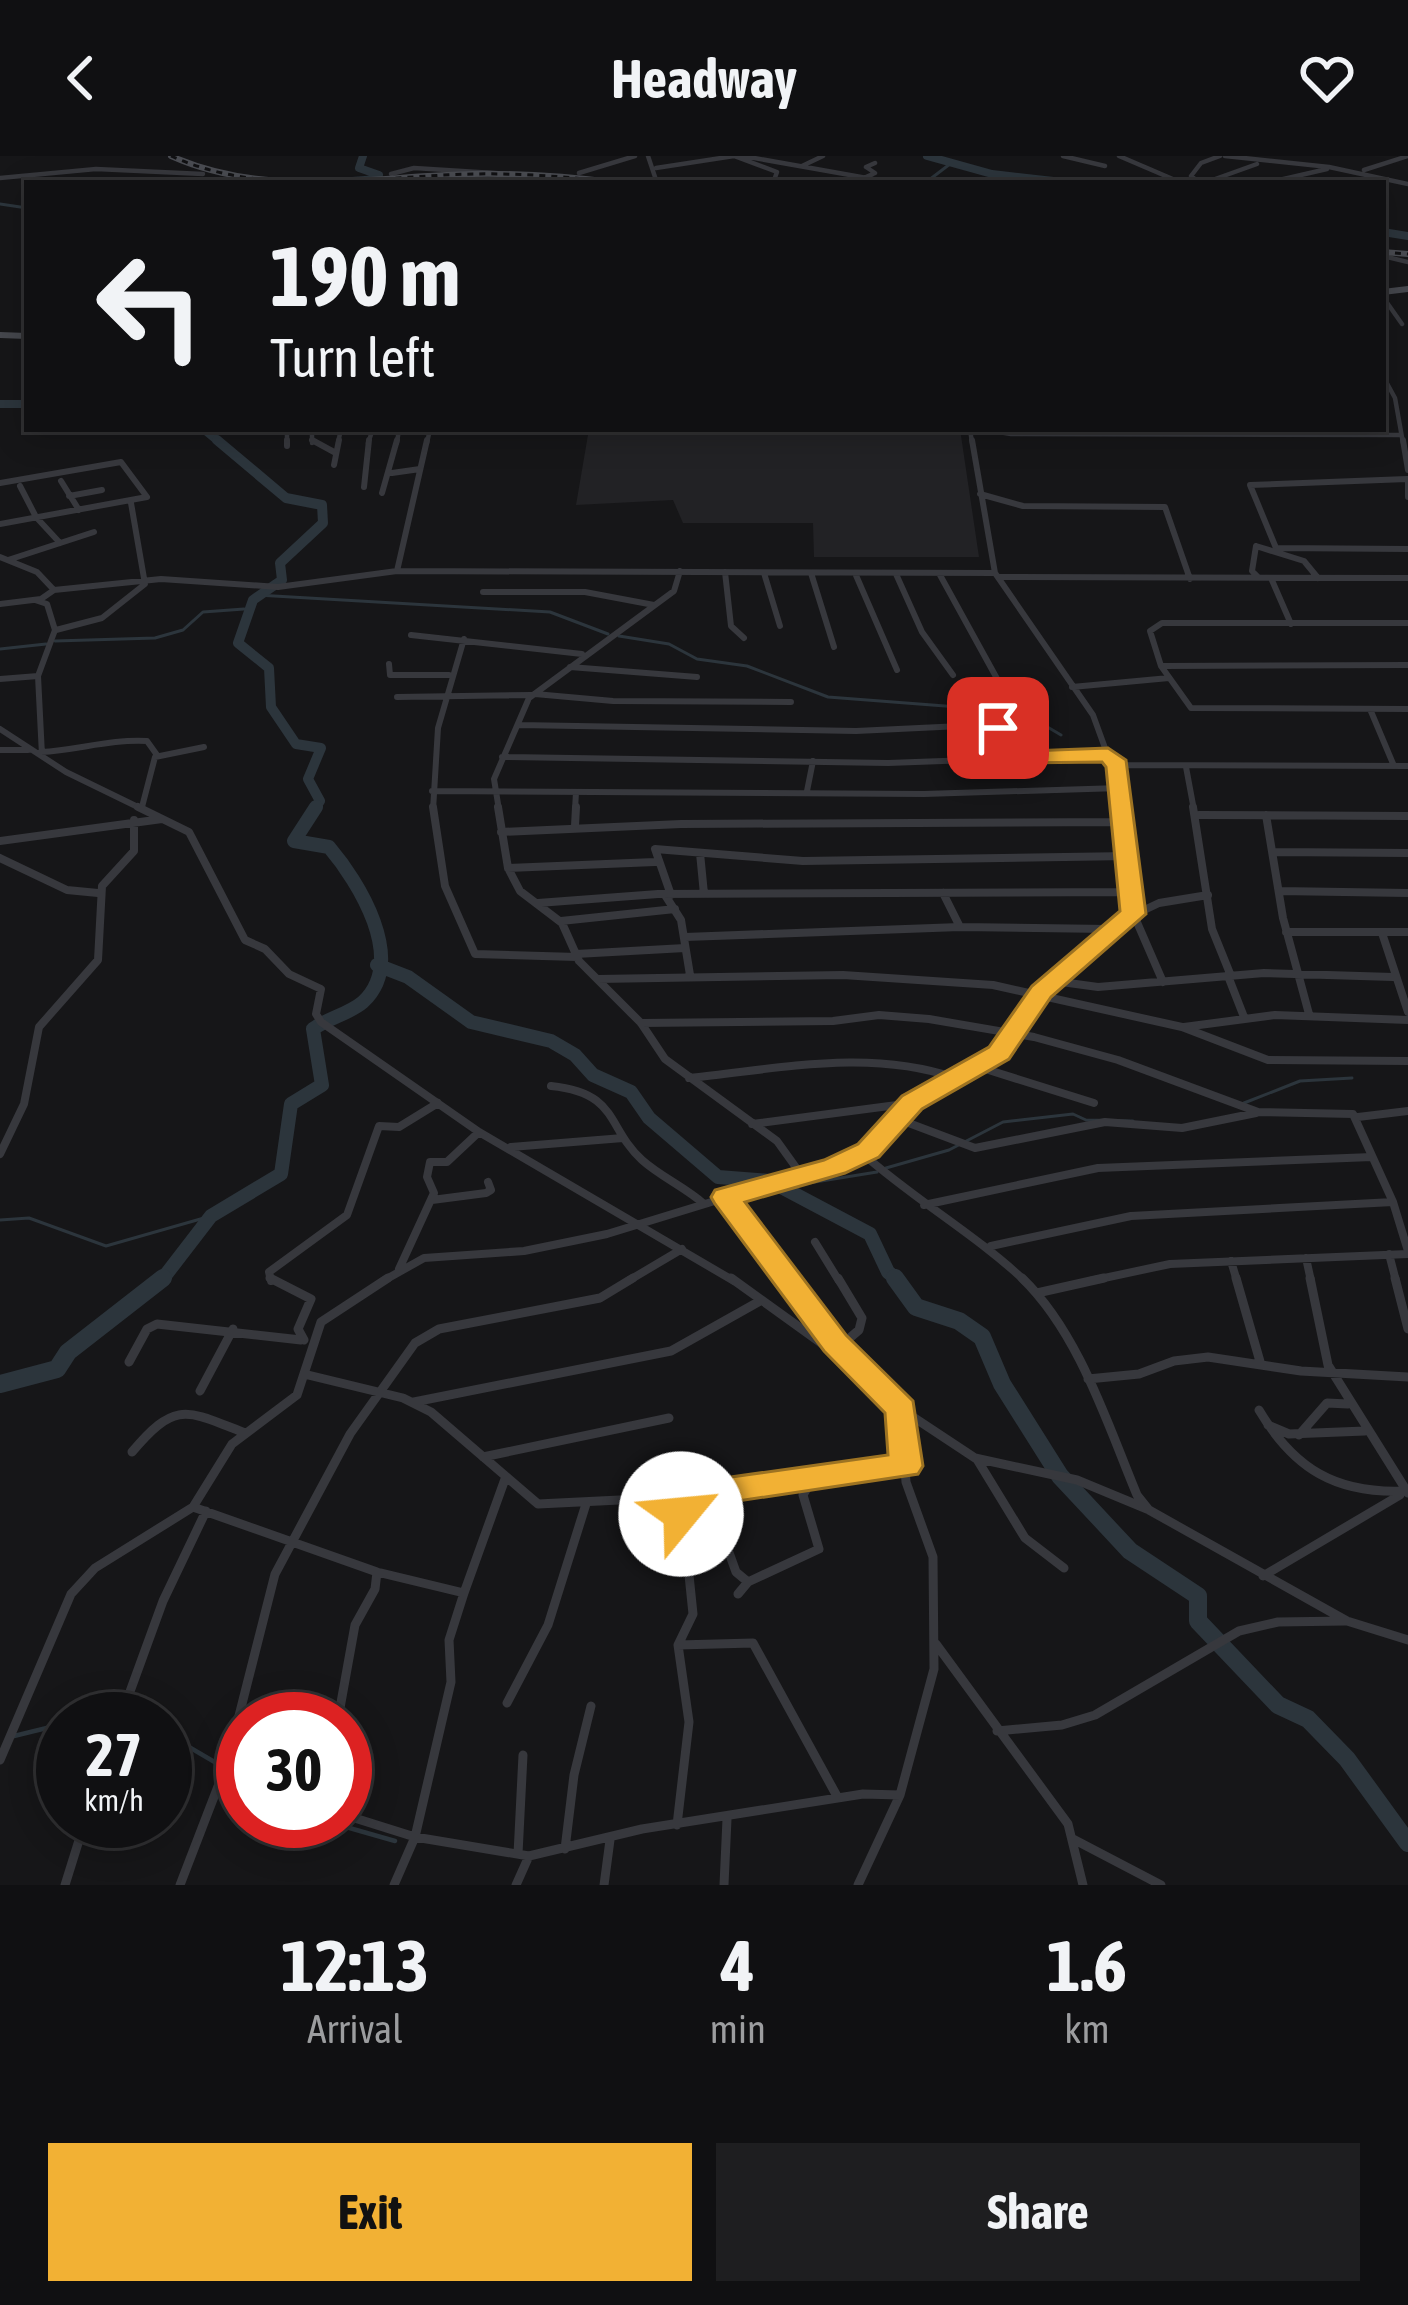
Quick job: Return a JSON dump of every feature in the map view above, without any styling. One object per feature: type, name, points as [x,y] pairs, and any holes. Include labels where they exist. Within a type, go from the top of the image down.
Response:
[{"type":"street","points":[[574,176],[635,156]]},
{"type":"street","points":[[648,156],[656,169],[654,180]]},
{"type":"street","points":[[656,169],[734,156],[777,172],[774,180]]},
{"type":"street","points":[[743,156],[877,180]]},
{"type":"street","points":[[801,166],[823,156]]},
{"type":"street","points":[[1063,156],[1105,166]]},
{"type":"street","points":[[1122,156],[1175,180]]},
{"type":"street","points":[[1355,171],[1408,156]]},
{"type":"street","points":[[1197,180],[1191,176],[1201,163],[1220,157],[1328,167],[1408,184]]},
{"type":"street","points":[[1220,157],[1268,180]]},
{"type":"street","points":[[1286,180],[1318,178],[1336,157]]},
{"type":"street","points":[[414,168],[424,159]]},
{"type":"street","points":[[865,178],[874,174],[866,167],[874,163]]},
{"type":"street","points":[[1212,180],[1258,164]]},
{"type":"street","points":[[391,174],[414,168],[620,180]]},
{"type":"street","points":[[0,178],[96,169],[203,174]]},
{"type":"street","points":[[1386,299],[1402,324]]},
{"type":"street","points":[[1386,382],[1395,398],[1408,470]]},
{"type":"street","points":[[1395,398],[1408,400]]},
{"type":"street","points":[[1388,413],[1399,418]]},
{"type":"street","points":[[286,446],[287,432]]},
{"type":"street","points":[[312,432],[312,445],[334,452]]},
{"type":"street","points":[[334,465],[341,432]]},
{"type":"street","points":[[364,487],[364,456],[372,432]]},
{"type":"street","points":[[382,493],[392,473],[399,432]]},
{"type":"street","points":[[397,572],[429,432]]},
{"type":"street","points":[[970,432],[996,575],[1098,724],[1108,755],[1118,765],[1133,914],[1163,982]]},
{"type":"street","points":[[999,432],[1401,435]]},
{"type":"street","points":[[0,483],[124,462],[147,497],[0,524]]},
{"type":"street","points":[[392,473],[420,470]]},
{"type":"street","points":[[1408,497],[1408,479],[1252,482],[1273,540],[1281,549],[1408,549]]},
{"type":"street","points":[[61,481],[80,510]]},
{"type":"street","points":[[20,486],[36,517],[60,542]]},
{"type":"street","points":[[68,496],[102,490]]},
{"type":"street","points":[[980,494],[1023,506],[1165,507],[1190,580]]},
{"type":"street","points":[[56,630],[102,618],[141,591],[146,550],[134,535],[131,503]]},
{"type":"street","points":[[4,559],[94,532]]},
{"type":"street","points":[[1256,546],[1273,540]]},
{"type":"street","points":[[1256,546],[1304,561],[1318,578]]},
{"type":"street","points":[[1256,546],[1252,571],[1261,579]]},
{"type":"street","points":[[4,559],[37,572],[51,596],[56,630],[38,676],[38,753]]},
{"type":"street","points":[[563,571],[562,586],[567,591]]},
{"type":"street","points":[[0,604],[145,580],[278,587],[397,572],[1408,578]]},
{"type":"street","points":[[680,572],[677,587],[532,694],[502,757],[494,792],[508,868],[520,891],[559,921],[576,956],[641,1024],[665,1059],[784,1147],[800,1173]]},
{"type":"street","points":[[725,572],[731,626],[744,638]]},
{"type":"street","points":[[764,572],[780,626]]},
{"type":"street","points":[[812,573],[834,647]]},
{"type":"street","points":[[855,573],[897,670]]},
{"type":"street","points":[[896,574],[922,632],[953,675]]},
{"type":"street","points":[[940,575],[976,649],[1018,715]]},
{"type":"street","points":[[1271,578],[1291,624]]},
{"type":"street","points":[[483,592],[567,591],[655,605]]},
{"type":"street","points":[[1408,623],[1162,623],[1150,631],[1161,666],[1185,705],[1196,710],[1408,710]]},
{"type":"street","points":[[411,635],[583,654]]},
{"type":"street","points":[[464,639],[449,676],[429,779],[442,878],[476,954],[576,956],[686,948]]},
{"type":"street","points":[[389,664],[386,673],[390,675],[449,676]]},
{"type":"street","points":[[1161,666],[1408,665]]},
{"type":"street","points":[[568,666],[697,677]]},
{"type":"street","points":[[0,679],[38,676]]},
{"type":"street","points":[[1071,687],[1169,678]]},
{"type":"street","points":[[397,697],[532,694],[613,701],[791,702]]},
{"type":"street","points":[[1370,710],[1394,766]]},
{"type":"street","points":[[519,724],[856,731],[988,725],[1002,730],[1023,758]]},
{"type":"street","points":[[0,729],[170,820],[200,844],[245,940],[265,950],[289,974],[321,989],[318,1020],[479,1132],[682,1249],[975,1458],[1077,1480],[1149,1510],[1347,1621],[1408,1640]]},
{"type":"street","points":[[0,750],[38,753],[125,738],[147,741],[157,755]]},
{"type":"street","points":[[157,755],[204,746]]},
{"type":"street","points":[[142,807],[157,755]]},
{"type":"street","points":[[502,757],[813,761],[1108,755]]},
{"type":"street","points":[[807,791],[813,761]]},
{"type":"street","points":[[1118,765],[1408,766]]},
{"type":"street","points":[[1186,767],[1199,814],[1210,934],[1244,1018]]},
{"type":"street","points":[[432,791],[1120,788]]},
{"type":"street","points":[[575,826],[576,792]]},
{"type":"street","points":[[1199,814],[1408,816]]},
{"type":"street","points":[[1266,815],[1286,932],[1309,1014]]},
{"type":"street","points":[[0,841],[134,820],[170,820]]},
{"type":"street","points":[[0,1154],[24,1104],[39,1027],[98,960],[99,893],[107,876],[134,851],[134,820]]},
{"type":"street","points":[[501,832],[575,826],[1122,822]]},
{"type":"street","points":[[690,975],[685,937],[655,862],[655,849],[803,861],[1129,856]]},
{"type":"street","points":[[1274,851],[1408,854]]},
{"type":"street","points":[[700,853],[704,894]]},
{"type":"street","points":[[0,858],[67,890],[99,893]]},
{"type":"street","points":[[508,868],[655,862]]},
{"type":"street","points":[[1279,891],[1408,892]]},
{"type":"street","points":[[536,903],[704,894],[1130,892]]},
{"type":"street","points":[[943,893],[959,927]]},
{"type":"street","points":[[0,1760],[71,1594],[95,1568],[193,1507],[216,1463],[290,1402],[308,1375],[309,1341],[330,1313],[399,1269],[439,1255],[524,1251],[644,1224],[863,1154],[912,1102],[979,1067],[1016,1034],[1041,992],[1110,929],[1133,914],[1208,895]]},
{"type":"street","points":[[559,921],[676,909]]},
{"type":"street","points":[[685,937],[959,927],[1110,929]]},
{"type":"street","points":[[1286,932],[1408,932]]},
{"type":"street","points":[[1183,1027],[1309,1014],[1408,1016],[1382,933]]},
{"type":"street","points":[[1053,981],[1088,987],[1230,976],[1393,977]]},
{"type":"street","points":[[598,979],[918,977],[1041,992],[1183,1027],[1272,1061],[1408,1061]]},
{"type":"street","points":[[641,1024],[886,1015],[1016,1034],[1141,1067],[1258,1112]]},
{"type":"street","points":[[688,1078],[886,1059],[926,1066],[956,1078]]},
{"type":"street","points":[[979,1067],[1001,1077],[1068,1090],[1094,1103]]},
{"type":"street","points":[[550,1086],[576,1090],[597,1102],[621,1124],[623,1138],[704,1204]]},
{"type":"street","points":[[751,1124],[912,1102]]},
{"type":"street","points":[[309,1341],[298,1329],[311,1299],[270,1281],[269,1272],[331,1232],[348,1214],[357,1166],[379,1126],[399,1127],[430,1105],[442,1103]]},
{"type":"street","points":[[897,1119],[978,1148],[1105,1122],[1174,1129],[1258,1112],[1358,1117],[1408,1111]]},
{"type":"street","points":[[1037,1293],[1139,1269],[1408,1252],[1394,1202],[1358,1117]]},
{"type":"street","points":[[399,1269],[432,1200],[430,1162],[447,1162],[479,1132]]},
{"type":"street","points":[[508,1147],[623,1138]]},
{"type":"street","points":[[863,1154],[923,1205],[989,1247],[1037,1293],[1088,1379],[1137,1495],[1149,1510]]},
{"type":"street","points":[[923,1205],[1098,1168],[1372,1157]]},
{"type":"street","points":[[432,1200],[486,1193],[491,1190],[488,1182]]},
{"type":"street","points":[[726,1197],[857,1370]]},
{"type":"street","points":[[989,1247],[1131,1216],[1394,1202]]},
{"type":"street","points":[[814,1242],[862,1318],[859,1330],[844,1344],[857,1370]]},
{"type":"street","points":[[180,1885],[227,1763],[265,1602],[343,1446],[422,1336],[600,1298],[682,1249]]},
{"type":"street","points":[[1389,1254],[1408,1329]]},
{"type":"street","points":[[1306,1258],[1331,1370],[1407,1492]]},
{"type":"street","points":[[1231,1261],[1261,1364]]},
{"type":"street","points":[[308,1375],[412,1402],[671,1351],[760,1301]]},
{"type":"street","points":[[129,1362],[151,1325],[233,1329],[309,1341]]},
{"type":"street","points":[[200,1391],[233,1329]]},
{"type":"street","points":[[1088,1379],[1139,1375],[1187,1358],[1408,1377]]},
{"type":"street","points":[[412,1402],[538,1504],[681,1497],[813,1479],[837,1471],[906,1466]]},
{"type":"street","points":[[1299,1435],[1327,1403],[1348,1404]]},
{"type":"street","points":[[858,1885],[900,1795],[931,1684],[932,1546],[908,1489],[901,1409]]},
{"type":"street","points":[[1259,1410],[1303,1471],[1356,1488],[1407,1492]]},
{"type":"street","points":[[132,1451],[156,1424],[184,1411],[207,1414],[246,1434]]},
{"type":"street","points":[[481,1457],[669,1418]]},
{"type":"street","points":[[1267,1424],[1299,1435],[1365,1431]]},
{"type":"street","points":[[975,1458],[989,1488],[1038,1554],[1064,1568]]},
{"type":"street","points":[[394,1885],[415,1837],[451,1682],[449,1640],[505,1479]]},
{"type":"street","points":[[738,1594],[748,1582],[819,1549],[803,1495],[813,1479]]},
{"type":"street","points":[[1356,1488],[1372,1511]]},
{"type":"street","points":[[1262,1576],[1407,1492]]},
{"type":"street","points":[[677,1825],[689,1722],[678,1645],[693,1614],[681,1497]]},
{"type":"street","points":[[644,1500],[725,1535],[736,1572],[748,1582]]},
{"type":"street","points":[[508,1703],[548,1625],[586,1504]]},
{"type":"street","points":[[193,1507],[377,1572],[464,1593]]},
{"type":"street","points":[[130,1692],[163,1601],[206,1511]]},
{"type":"street","points":[[343,1692],[355,1625],[375,1589],[377,1572]]},
{"type":"street","points":[[997,1731],[1062,1725],[1095,1714],[1239,1631],[1278,1622],[1347,1621]]},
{"type":"street","points":[[678,1645],[753,1643],[838,1798]]},
{"type":"street","points":[[934,1643],[1057,1808],[1073,1839],[1083,1885]]},
{"type":"street","points":[[565,1849],[574,1775],[591,1706]]},
{"type":"street","points":[[516,1885],[524,1856],[524,1755]]},
{"type":"street","points":[[372,1823],[415,1837],[524,1856],[838,1798],[900,1795]]},
{"type":"street","points":[[724,1885],[727,1819]]},
{"type":"street","points":[[1073,1839],[1161,1885]]},
{"type":"street","points":[[604,1885],[610,1840]]},
{"type":"street","points":[[65,1885],[77,1848]]},
{"type":"shaded area","points":[[588,432],[960,432],[979,557],[814,557],[813,523],[683,523],[673,500],[576,505]]},
{"type":"waterway","points":[[363,156],[359,168],[379,175]]},
{"type":"waterway","points":[[927,156],[992,174],[1045,180]]},
{"type":"waterway","points":[[929,180],[950,164],[940,160]]},
{"type":"waterway","points":[[365,180],[378,179]]},
{"type":"waterway","points":[[0,204],[24,208]]},
{"type":"waterway","points":[[1386,232],[1408,236]]},
{"type":"waterway","points":[[0,404],[24,404]]},
{"type":"waterway","points":[[207,432],[220,443]]},
{"type":"waterway","points":[[217,440],[286,498],[322,505],[323,523],[280,563],[282,580],[253,600],[238,643],[269,668],[271,707],[296,744],[321,748],[308,779],[320,801],[316,807]]},
{"type":"waterway","points":[[257,595],[550,612],[608,634]]},
{"type":"waterway","points":[[55,641],[155,638],[183,630],[203,612],[244,609]]},
{"type":"waterway","points":[[619,636],[669,644],[697,659],[747,666],[828,697],[971,708],[1039,722],[1061,735]]},
{"type":"waterway","points":[[0,649],[46,644]]},
{"type":"waterway","points":[[316,807],[294,841],[329,847],[353,880],[374,922],[381,966]]},
{"type":"waterway","points":[[161,1281],[211,1216],[281,1174],[291,1104],[322,1085],[313,1029],[363,1002],[376,985],[381,966]]},
{"type":"waterway","points":[[381,966],[408,977],[471,1022],[551,1041],[575,1055],[593,1075],[631,1092],[649,1118],[718,1177],[770,1181],[870,1234],[888,1272],[899,1281]]},
{"type":"waterway","points":[[1244,1103],[1300,1081],[1352,1078]]},
{"type":"waterway","points":[[886,1168],[949,1150],[1003,1122],[1073,1114],[1086,1120],[1133,1121]]},
{"type":"waterway","points":[[778,1188],[877,1172]]},
{"type":"waterway","points":[[0,1220],[29,1218],[106,1246],[211,1216]]},
{"type":"waterway","points":[[0,1384],[57,1369],[68,1352],[163,1278]]},
{"type":"waterway","points":[[895,1278],[916,1307],[959,1321],[982,1337],[1002,1384],[1060,1476],[1130,1551],[1198,1596],[1198,1621],[1278,1705],[1308,1719],[1347,1759],[1408,1843]]},
{"type":"waterway","points":[[14,1736],[36,1731]]},
{"type":"waterway","points":[[192,1749],[216,1763]]},
{"type":"waterway","points":[[372,1834],[395,1841]]},
{"type":"railway","points":[[171,156],[207,169],[272,180]]},
{"type":"railway","points":[[358,180],[491,174],[589,180]]},
{"type":"railway","points":[[1386,252],[1408,254]]},
{"type":"route","points":[[681,1514],[681,1497],[800,1483],[837,1471],[906,1466],[901,1409],[857,1370],[766,1256],[726,1197],[835,1166],[869,1151],[912,1102],[999,1053],[1013,1040],[1041,992],[1133,914],[1118,765],[1108,755],[1023,758],[998,728]]}]
